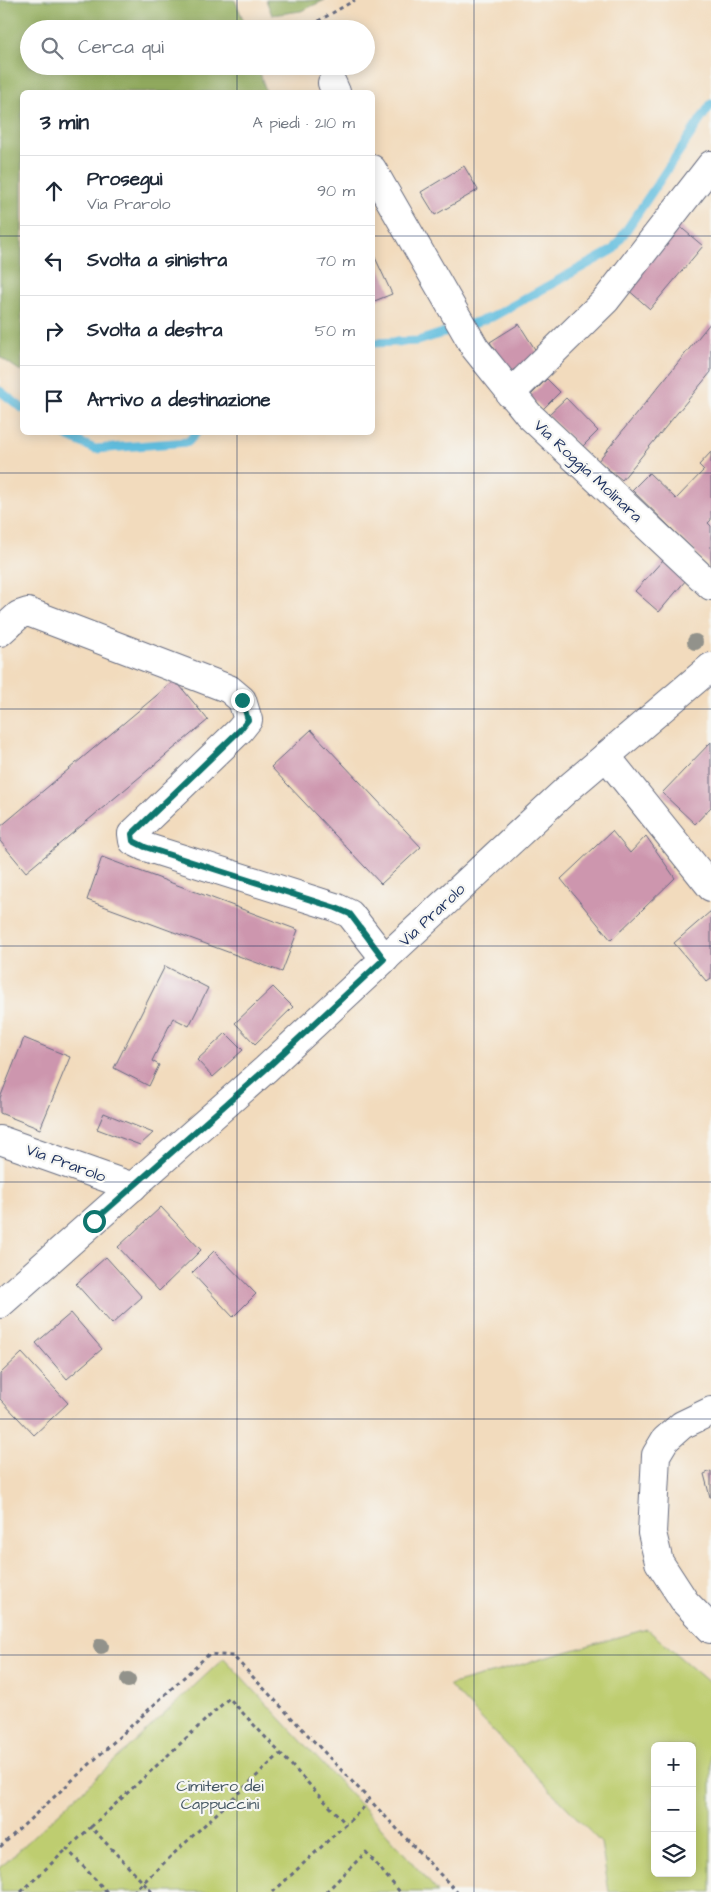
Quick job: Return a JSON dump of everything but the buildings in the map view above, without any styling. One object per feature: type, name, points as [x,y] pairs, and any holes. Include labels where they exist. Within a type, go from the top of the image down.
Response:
[{"type":"street","points":[[510,394],[606,300],[711,165]]},
{"type":"street","name":"Via Roggia Molinara","points":[[375,174],[475,348],[510,394],[528,416],[711,586]]},
{"type":"street","points":[[0,601],[229,689],[242,700],[248,720],[240,730],[132,834],[133,841],[145,847],[350,914],[384,959]]},
{"type":"street","points":[[0,632],[18,615],[28,612]]},
{"type":"street","name":"Via Prarolo","points":[[0,1304],[266,1069],[565,791],[711,667]]},
{"type":"street","points":[[606,756],[711,887]]},
{"type":"street","name":"Via Prarolo","points":[[0,1140],[132,1187]]},
{"type":"street","points":[[711,1411],[682,1425],[665,1440],[656,1455],[652,1532],[660,1562],[685,1602],[711,1629]]},
{"type":"path","points":[[320,20],[355,0]]},
{"type":"path","points":[[0,1847],[210,1654],[234,1656],[456,1892]]},
{"type":"path","points":[[21,1892],[229,1698],[346,1824]]},
{"type":"path","points":[[132,1892],[280,1754]]},
{"type":"path","points":[[273,1892],[363,1808],[368,1798]]},
{"type":"path","points":[[91,1827],[152,1892]]},
{"type":"path","points":[[67,1849],[108,1892]]},
{"type":"path","points":[[326,1892],[366,1852],[400,1892]]},
{"type":"green space","points":[[0,0],[235,0],[243,20],[20,20],[20,75],[261,75],[265,90],[20,90],[20,371],[0,357]]},
{"type":"green space","points":[[266,0],[325,0],[301,11],[272,15]]},
{"type":"green space","points":[[647,1629],[711,1684],[711,1892],[609,1892],[601,1843],[449,1685]]},
{"type":"green space","name":"Cimitero dei Cappuccini","points":[[224,1658],[372,1817],[438,1892],[0,1892],[0,1868]]},
{"type":"waterway","points":[[375,343],[418,341],[492,317],[613,250],[711,104]]},
{"type":"waterway","points":[[0,391],[20,406]]},
{"type":"waterway","points":[[65,435],[95,449],[188,442],[194,435]]},
{"type":"route","points":[[94,1221],[266,1069],[384,959],[350,914],[145,847],[133,841],[132,834],[240,730],[248,720],[242,700]]}]
